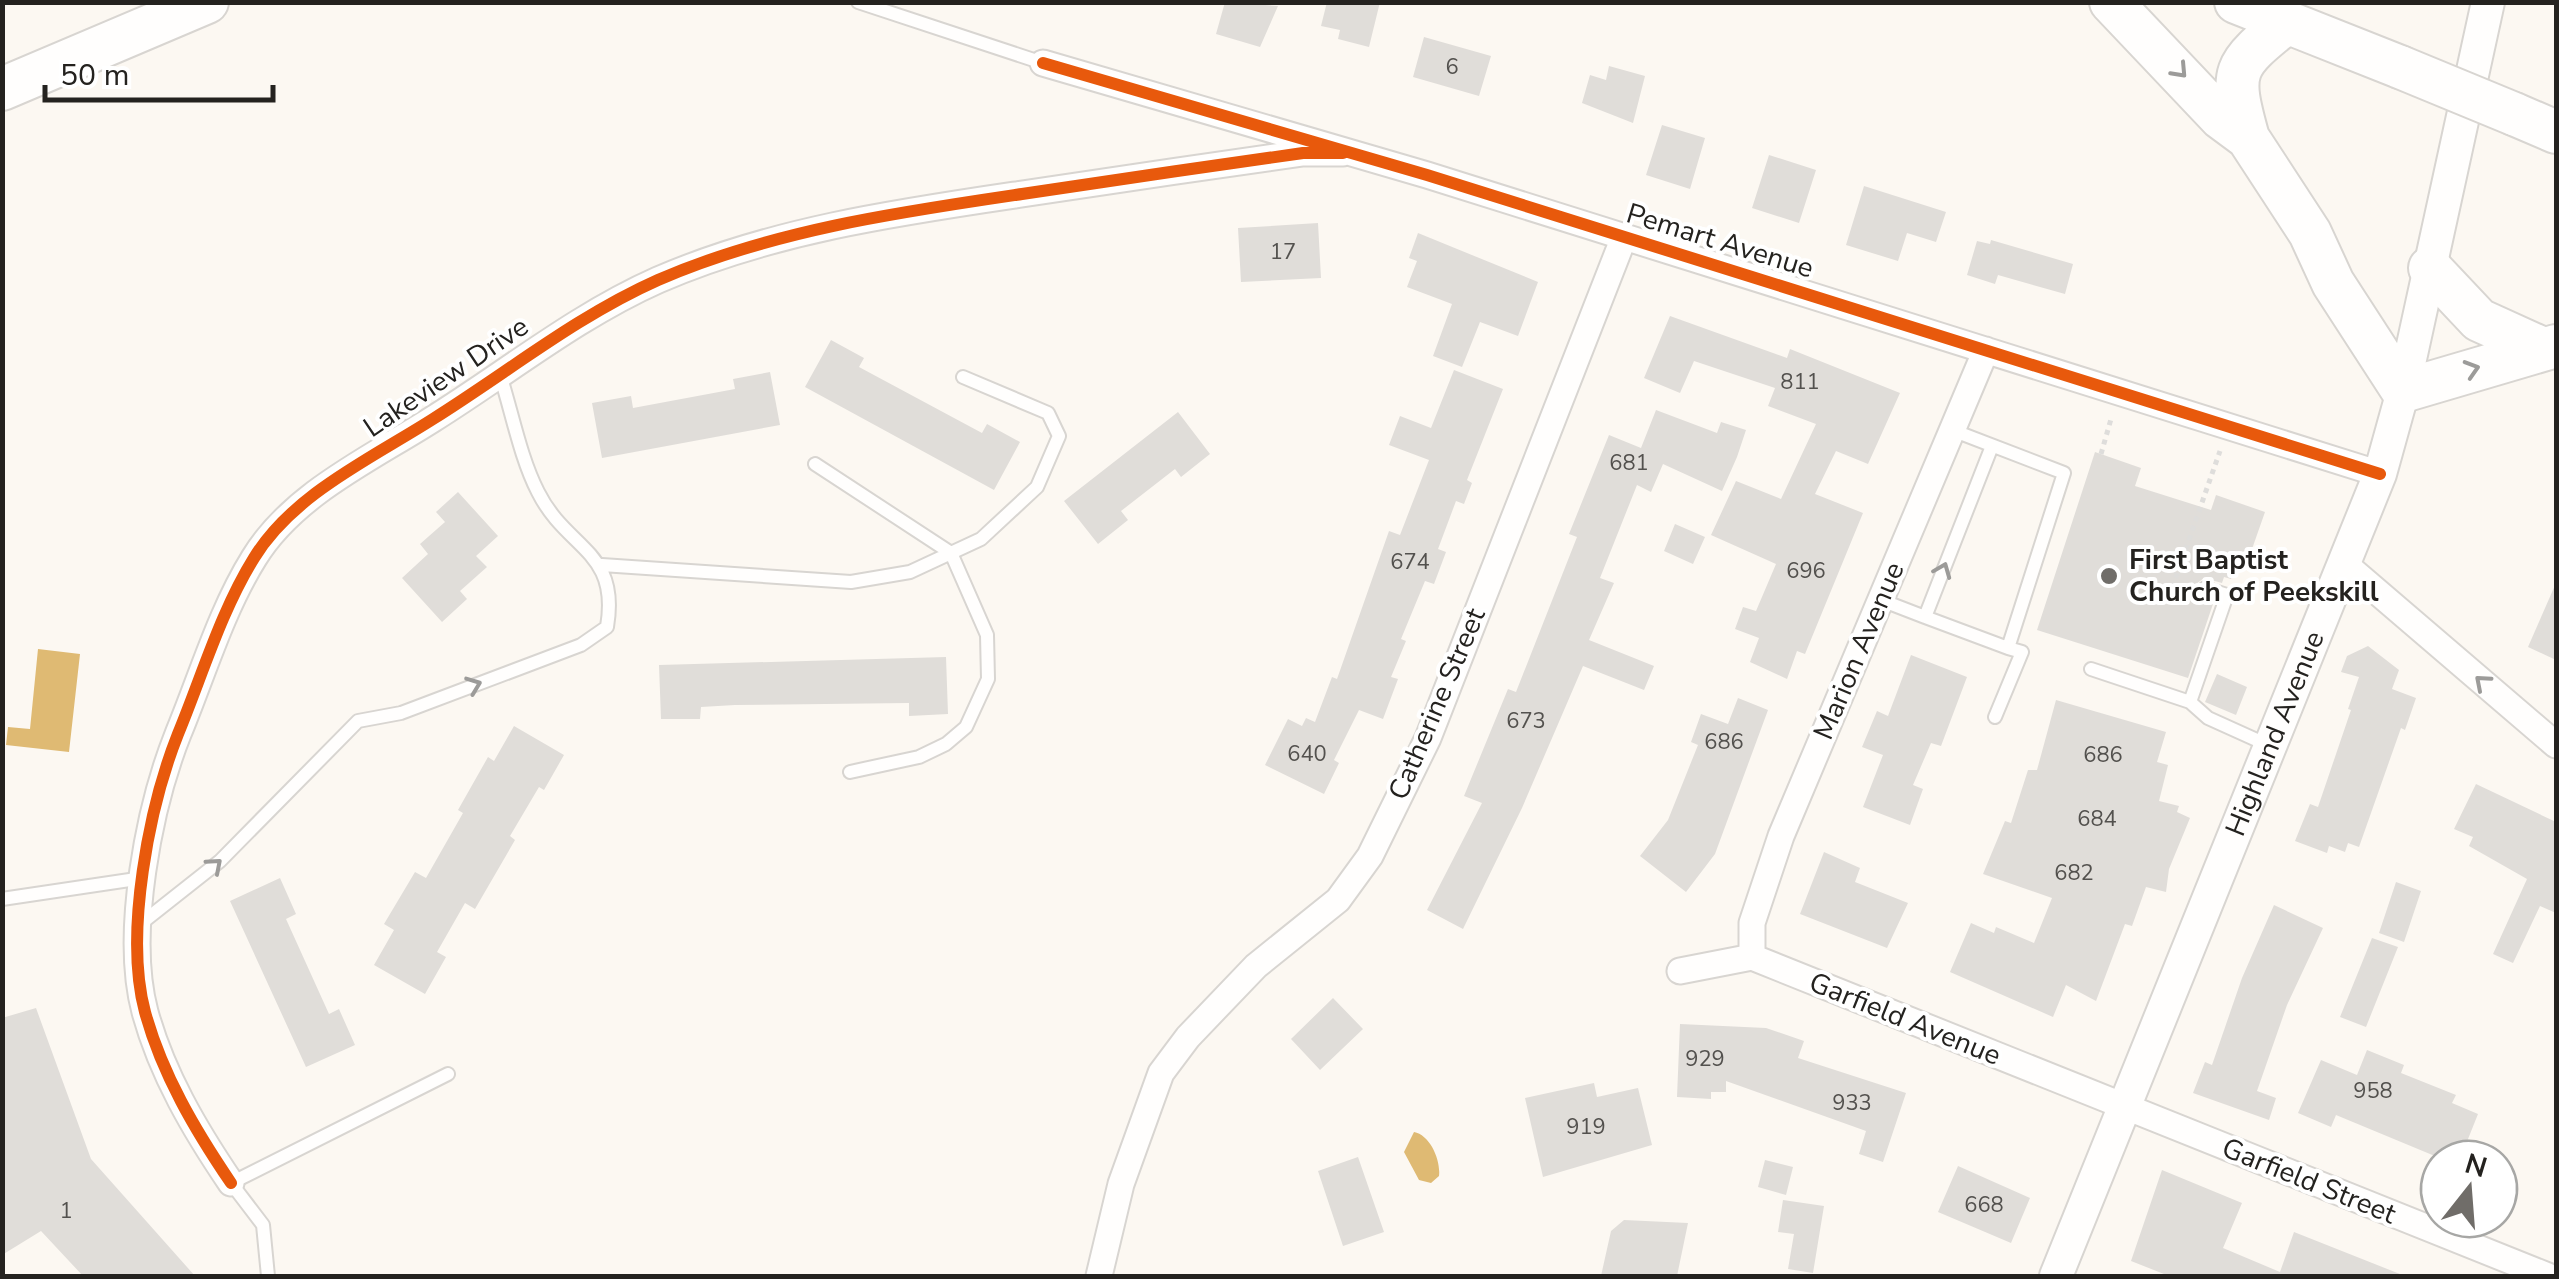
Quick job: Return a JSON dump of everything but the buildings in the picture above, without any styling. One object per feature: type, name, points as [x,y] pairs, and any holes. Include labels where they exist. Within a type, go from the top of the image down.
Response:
[{"type":"highway","points":[[2,88],[206,2]]},
{"type":"highway","points":[[2111,2],[2221,118],[2248,138]]},
{"type":"highway","points":[[2236,2],[2556,132]]},
{"type":"highway","points":[[2286,22],[2251,50],[2237,71],[2237,98],[2248,138],[2310,233],[2333,283],[2403,391],[2548,347]]},
{"type":"highway","points":[[2430,268],[2479,320],[2548,347]]},
{"type":"street","name":"Highland Avenue","points":[[2056,1276],[2380,474],[2403,391],[2488,2]]},
{"type":"street","name":"Pemart Avenue","points":[[1044,63],[1624,237],[2380,474]]},
{"type":"street","name":"Lakeview Drive","points":[[230,1183],[164,1068],[143,1006],[138,925],[147,839],[171,753],[254,557],[278,528],[320,490],[500,375],[555,335],[659,280],[759,246],[878,215],[1302,152],[1343,154]]},
{"type":"street","name":"Catherine Street","points":[[1099,1276],[1121,1184],[1161,1073],[1188,1037],[1256,966],[1338,900],[1370,856],[1428,738],[1624,237]]},
{"type":"street","name":"Marion Avenue","points":[[1752,958],[1752,923],[1781,836],[1986,350]]},
{"type":"street","points":[[2346,565],[2556,745]]},
{"type":"street","points":[[1680,971],[1752,958]]},
{"type":"street","name":"Garfield Avenue","points":[[1752,958],[2126,1107]]},
{"type":"street","name":"Garfield Street","points":[[2126,1107],[2548,1276]]},
{"type":"lane","name":"Pemart Avenue","points":[[858,2],[1044,63]]},
{"type":"lane","points":[[138,925],[220,861],[358,721],[400,713],[491,679],[581,645],[607,627],[612,600],[602,565],[559,526],[536,491],[500,375]]},
{"type":"lane","points":[[602,565],[852,582],[910,572],[981,539],[1037,487],[1058,436],[1048,413],[963,377]]},
{"type":"lane","points":[[1952,430],[2064,473],[2008,648]]},
{"type":"lane","points":[[1925,617],[1992,446]]},
{"type":"lane","points":[[815,464],[951,553],[987,635],[988,680],[980,705],[966,726],[946,744],[920,757],[850,772]]},
{"type":"lane","points":[[2190,702],[2228,595],[2205,588]]},
{"type":"lane","points":[[1880,600],[2022,652],[1996,717]]},
{"type":"lane","points":[[2090,669],[2190,702],[2208,718],[2272,747]]},
{"type":"lane","points":[[2,899],[143,878]]},
{"type":"lane","points":[[268,1276],[264,1225],[230,1183],[448,1074]]},
{"type":"path","points":[[2101,454],[2112,416]]},
{"type":"path","points":[[2170,591],[2186,544],[2191,543],[2220,451]]},
{"type":"path","points":[[2168,559],[2180,563]]},
{"type":"shaded area","points":[[38,649],[80,654],[69,752],[6,745],[8,727],[30,729]]},
{"type":"shaded area","points":[[1414,1132],[1425,1138],[1436,1156],[1439,1176],[1431,1183],[1419,1180],[1404,1152]]},
{"type":"cycle path","points":[[1043,63],[1427,175],[2380,474]]},
{"type":"cycle path","points":[[231,1183],[181,1101],[152,1035],[139,981],[139,909],[149,833],[178,734],[242,578],[270,535],[290,515],[335,479],[571,327],[628,294],[702,263],[837,225],[930,208],[1303,153],[1343,153]]},
{"type":"place","name":"First Baptist Church of Peekskill","points":[[2109,576]]}]
